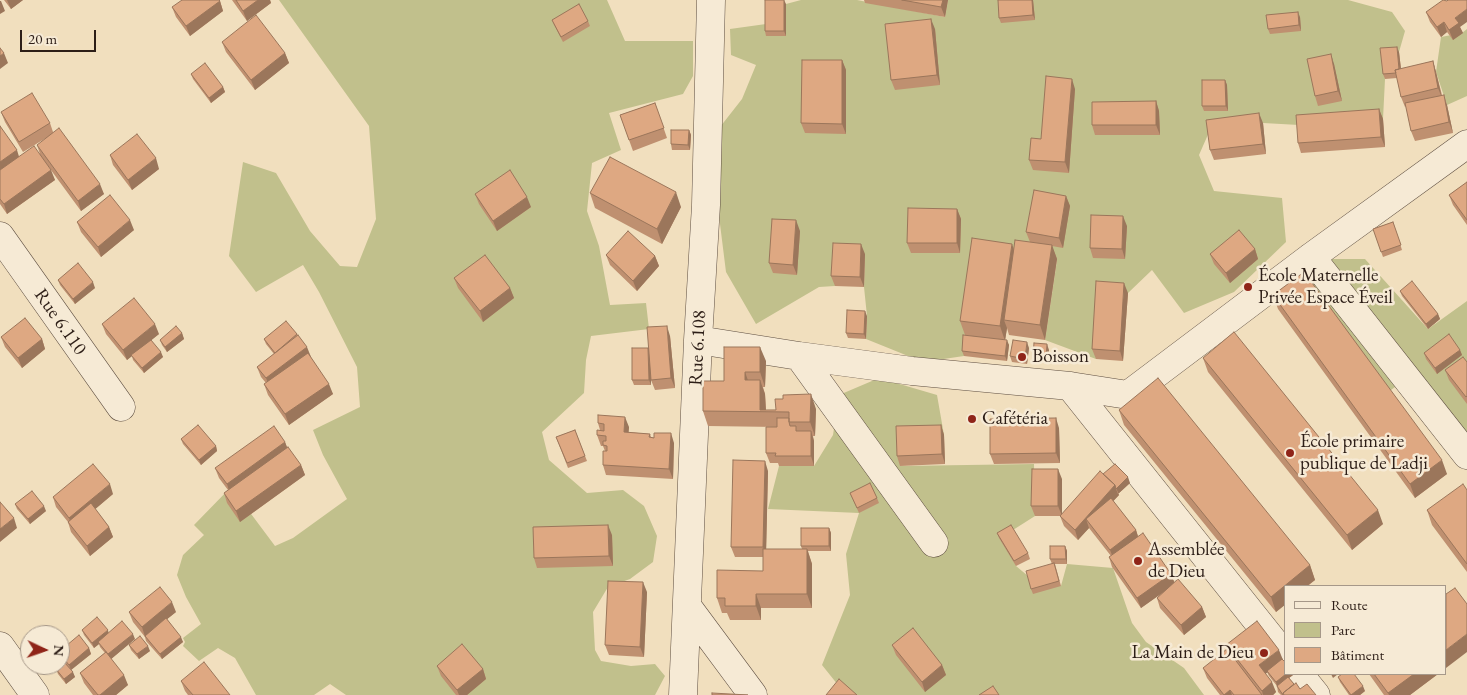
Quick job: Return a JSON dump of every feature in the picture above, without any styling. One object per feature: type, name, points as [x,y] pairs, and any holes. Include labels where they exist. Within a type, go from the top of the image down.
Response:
[{"type":"street","name":"Rue 6.108","points":[[683,695],[698,340],[706,205],[711,0]]},
{"type":"street","points":[[698,340],[912,371],[1070,386],[1128,395],[1311,257],[1467,144]]},
{"type":"street","name":"Rue 6.110","points":[[0,236],[121,407]]},
{"type":"street","points":[[1311,257],[1467,455]]},
{"type":"street","points":[[799,356],[934,543]]},
{"type":"street","points":[[1070,386],[1284,654]]},
{"type":"street","points":[[687,606],[753,695]]},
{"type":"street","points":[[0,646],[35,695]]},
{"type":"street","points":[[1301,675],[1316,695]]},
{"type":"green space","points":[[279,0],[607,0],[625,41],[693,41],[693,76],[683,94],[609,113],[621,150],[592,163],[587,211],[599,246],[610,305],[646,303],[649,329],[591,336],[586,360],[584,393],[542,432],[549,460],[587,493],[623,490],[644,506],[657,536],[653,562],[630,579],[608,587],[593,612],[595,650],[601,661],[631,666],[655,664],[665,676],[655,695],[346,695],[330,684],[314,695],[256,695],[235,658],[218,648],[199,661],[183,646],[185,642],[183,638],[201,624],[186,597],[177,575],[183,555],[204,535],[194,525],[231,487],[275,546],[293,538],[347,499],[323,455],[313,430],[360,407],[357,367],[319,292],[303,265],[256,292],[229,256],[243,162],[276,173],[310,231],[340,266],[357,267],[376,219],[369,126]]},
{"type":"green space","points":[[801,0],[857,0],[945,17],[948,0],[1348,0],[1392,12],[1405,31],[1399,52],[1382,54],[1385,79],[1383,119],[1299,125],[1263,123],[1210,130],[1199,155],[1214,191],[1282,198],[1286,242],[1234,292],[1184,313],[1152,270],[1128,293],[1100,291],[1096,359],[1045,340],[1057,260],[965,335],[964,356],[923,362],[866,339],[865,254],[837,253],[835,286],[819,287],[756,324],[726,272],[719,216],[713,136],[742,99],[756,65],[731,55],[730,29],[766,24],[785,36],[786,4]]},
{"type":"green space","points":[[1467,29],[1467,96],[1447,105],[1436,72],[1441,37],[1462,33]]},
{"type":"green space","points":[[1324,259],[1365,259],[1428,329],[1467,301],[1467,445],[1415,372],[1387,393],[1309,286]]},
{"type":"green space","points":[[879,378],[937,395],[944,435],[900,436],[900,466],[1034,464],[1035,516],[1013,530],[1016,566],[1028,576],[1061,586],[1067,564],[1113,568],[1132,623],[1146,642],[1184,668],[1204,695],[849,695],[842,690],[822,665],[850,595],[846,554],[859,513],[768,509],[779,466],[814,466],[833,435],[839,395]]},
{"type":"building","points":[[182,0],[220,1],[186,26],[172,7]]},
{"type":"building","points":[[236,0],[258,0],[243,11]]},
{"type":"building","points":[[765,0],[784,0],[784,31],[765,31]]},
{"type":"building","points":[[902,0],[943,0],[941,7]]},
{"type":"building","points":[[998,0],[1032,0],[1033,15],[999,18]]},
{"type":"building","points":[[1443,0],[1467,0],[1467,9],[1455,18],[1459,23],[1449,30],[1444,22],[1437,27],[1426,12]]},
{"type":"building","points":[[579,4],[588,21],[561,37],[552,20]]},
{"type":"building","points":[[1298,12],[1299,25],[1268,29],[1266,15]]},
{"type":"building","points":[[256,15],[285,53],[251,80],[222,42]]},
{"type":"building","points":[[931,19],[937,75],[891,80],[885,24]]},
{"type":"building","points":[[1397,47],[1399,69],[1395,70],[1396,73],[1383,74],[1380,48]]},
{"type":"building","points":[[0,48],[4,53],[0,56]]},
{"type":"building","points":[[1331,54],[1338,91],[1315,96],[1307,59]]},
{"type":"building","points":[[802,60],[842,60],[842,124],[801,123]]},
{"type":"building","points":[[1433,61],[1438,88],[1401,97],[1395,70]]},
{"type":"building","points":[[205,63],[223,87],[209,98],[191,74]]},
{"type":"building","points":[[1046,76],[1072,79],[1065,162],[1029,160],[1031,138],[1041,139]]},
{"type":"building","points":[[1202,80],[1225,80],[1226,106],[1202,106]]},
{"type":"building","points":[[32,93],[50,123],[19,142],[1,112]]},
{"type":"building","points":[[1444,95],[1449,122],[1411,131],[1405,103]]},
{"type":"building","points":[[1156,101],[1156,125],[1092,125],[1092,102]]},
{"type":"building","points":[[655,103],[664,128],[629,140],[620,115]]},
{"type":"building","points":[[1379,109],[1381,137],[1298,143],[1296,115]]},
{"type":"building","points":[[1259,113],[1263,144],[1210,150],[1206,120]]},
{"type":"building","points":[[0,126],[17,150],[0,162]]},
{"type":"building","points":[[59,128],[100,184],[78,201],[37,145]]},
{"type":"building","points":[[671,130],[689,130],[688,145],[671,144]]},
{"type":"building","points":[[137,134],[156,158],[128,180],[110,155]]},
{"type":"building","points":[[34,146],[51,170],[4,204],[0,199],[0,170]]},
{"type":"building","points":[[610,157],[676,192],[657,229],[590,193]]},
{"type":"building","points":[[510,170],[527,197],[493,221],[475,194]]},
{"type":"building","points":[[1467,182],[1467,220],[1449,195]]},
{"type":"building","points":[[1034,190],[1066,196],[1059,238],[1026,232]]},
{"type":"building","points":[[110,195],[130,220],[98,247],[77,222]]},
{"type":"building","points":[[908,208],[957,209],[957,243],[907,243]]},
{"type":"building","points":[[1091,215],[1123,216],[1122,249],[1090,248]]},
{"type":"building","points":[[772,219],[796,220],[793,265],[769,263]]},
{"type":"building","points":[[1393,222],[1401,245],[1381,252],[1373,229]]},
{"type":"building","points":[[1239,230],[1255,249],[1226,273],[1210,254]]},
{"type":"building","points":[[628,231],[655,256],[633,281],[606,255]]},
{"type":"building","points":[[972,238],[1012,244],[1000,326],[960,321]]},
{"type":"building","points":[[1015,240],[1052,245],[1040,325],[1004,320]]},
{"type":"building","points":[[833,243],[861,244],[860,277],[831,276]]},
{"type":"building","points":[[485,255],[510,288],[480,311],[454,278]]},
{"type":"building","points":[[78,263],[93,282],[73,299],[58,280]]},
{"type":"building","points":[[1304,272],[1442,460],[1410,484],[1273,295]]},
{"type":"building","points":[[1096,281],[1124,283],[1120,351],[1092,349]]},
{"type":"building","points":[[1412,281],[1438,314],[1426,324],[1400,291]]},
{"type":"building","points":[[134,298],[155,324],[123,350],[102,324]]},
{"type":"building","points":[[847,310],[865,311],[864,334],[846,333]]},
{"type":"building","points":[[25,318],[42,339],[18,358],[1,337]]},
{"type":"building","points":[[286,321],[297,334],[275,353],[264,339]]},
{"type":"building","points":[[176,326],[182,333],[165,347],[160,340]]},
{"type":"building","points":[[667,326],[671,378],[651,380],[647,327]]},
{"type":"building","points":[[1234,332],[1378,510],[1347,535],[1203,358]]},
{"type":"building","points":[[1449,334],[1460,350],[1435,368],[1424,353]]},
{"type":"building","points":[[298,335],[307,347],[266,378],[257,367]]},
{"type":"building","points":[[963,335],[1007,340],[1005,356],[962,351]]},
{"type":"building","points":[[151,340],[161,352],[142,368],[131,355]]},
{"type":"building","points":[[1013,340],[1027,342],[1025,359],[1010,356]]},
{"type":"building","points":[[1034,343],[1047,344],[1046,357],[1033,356]]},
{"type":"building","points":[[724,347],[760,347],[760,372],[745,372],[745,380],[760,380],[760,410],[776,410],[775,399],[783,399],[783,395],[811,394],[810,422],[789,422],[789,412],[703,411],[703,381],[724,381]]},
{"type":"building","points":[[632,348],[648,348],[649,380],[632,380]]},
{"type":"building","points":[[308,353],[329,384],[285,414],[264,384]]},
{"type":"building","points":[[1463,357],[1467,362],[1466,397],[1445,370]]},
{"type":"building","points":[[1158,378],[1310,565],[1271,597],[1119,410]]},
{"type":"building","points":[[598,415],[625,417],[624,432],[650,434],[649,437],[654,438],[654,433],[671,433],[669,469],[603,465],[603,451],[607,451],[607,446],[603,445],[603,441],[606,441],[606,436],[597,435],[597,430],[604,431],[604,424],[598,423]]},
{"type":"building","points":[[777,418],[789,418],[790,426],[796,426],[796,431],[811,431],[811,456],[775,456],[776,453],[766,453],[766,427],[777,427]]},
{"type":"building","points":[[1056,418],[1056,453],[990,454],[990,419]]},
{"type":"building","points":[[198,425],[216,446],[199,460],[181,439]]},
{"type":"building","points":[[941,425],[942,454],[897,456],[896,426]]},
{"type":"building","points":[[274,426],[285,442],[227,484],[215,468]]},
{"type":"building","points":[[575,430],[585,456],[567,463],[556,437]]},
{"type":"building","points":[[288,447],[301,465],[236,511],[224,493]]},
{"type":"building","points":[[733,460],[765,461],[763,547],[731,547]]},
{"type":"building","points":[[93,464],[110,484],[69,518],[53,497]]},
{"type":"building","points":[[1115,464],[1128,477],[1116,489],[1115,485],[1103,474]]},
{"type":"building","points":[[1032,469],[1058,469],[1058,506],[1031,506]]},
{"type":"building","points":[[1100,471],[1115,485],[1075,530],[1060,516]]},
{"type":"building","points":[[870,483],[877,498],[857,508],[850,493]]},
{"type":"building","points":[[1463,484],[1467,490],[1467,564],[1427,510]]},
{"type":"building","points":[[32,491],[44,506],[28,519],[15,504]]},
{"type":"building","points":[[1111,498],[1136,530],[1110,550],[1086,519]]},
{"type":"building","points":[[0,502],[14,518],[0,529]]},
{"type":"building","points":[[91,503],[109,527],[87,546],[68,522]]},
{"type":"building","points":[[608,525],[609,556],[534,558],[533,527]]},
{"type":"building","points":[[1011,525],[1028,553],[1014,561],[997,533]]},
{"type":"building","points":[[801,528],[829,528],[829,546],[801,546]]},
{"type":"building","points":[[1143,533],[1171,574],[1137,598],[1109,557]]},
{"type":"building","points":[[1050,546],[1065,546],[1066,559],[1050,559]]},
{"type":"building","points":[[763,549],[807,549],[807,594],[756,594],[756,606],[725,606],[725,598],[717,598],[717,570],[763,571]]},
{"type":"building","points":[[1054,563],[1059,581],[1031,589],[1026,571]]},
{"type":"building","points":[[1178,579],[1202,607],[1181,625],[1157,598]]},
{"type":"building","points":[[608,581],[643,582],[640,647],[605,645]]},
{"type":"building","points":[[160,587],[172,602],[142,627],[129,612]]},
{"type":"building","points":[[1455,588],[1467,604],[1467,634],[1447,649],[1447,593]]},
{"type":"building","points":[[97,617],[108,630],[92,643],[82,630]]},
{"type":"building","points":[[166,618],[181,637],[160,654],[145,636]]},
{"type":"building","points":[[122,621],[133,634],[108,654],[98,642]]},
{"type":"building","points":[[1257,621],[1279,650],[1259,665],[1272,682],[1262,691],[1226,645]]},
{"type":"building","points":[[913,628],[942,665],[922,682],[892,645]]},
{"type":"building","points":[[79,635],[89,648],[70,664],[70,643]]},
{"type":"building","points":[[140,636],[148,646],[137,654],[129,645]]},
{"type":"building","points":[[462,644],[483,669],[457,690],[437,666]]},
{"type":"building","points":[[1227,649],[1262,695],[1234,695],[1230,690],[1224,695],[1203,668]]},
{"type":"building","points":[[106,652],[124,675],[98,695],[80,673]]},
{"type":"building","points":[[1282,659],[1284,661],[1285,675],[1276,682],[1267,671]]},
{"type":"building","points":[[204,662],[230,695],[193,695],[181,681]]},
{"type":"building","points":[[61,675],[69,675],[64,679]]},
{"type":"building","points":[[1341,675],[1355,675],[1363,686],[1351,695],[1338,677]]},
{"type":"building","points":[[1375,675],[1413,675],[1388,693]]},
{"type":"building","points":[[1288,677],[1294,684],[1283,695],[1277,686]]},
{"type":"building","points":[[839,679],[857,695],[826,695]]},
{"type":"building","points":[[1296,683],[1300,689],[1307,684],[1316,695],[1284,695],[1283,693]]},
{"type":"building","points":[[993,686],[999,695],[979,695]]},
{"type":"building","points":[[712,693],[748,695],[712,695]]},
{"type":"place","name":"École Maternelle Privée Espace Éveil","points":[[1248,287]]},
{"type":"place","name":"Boisson","points":[[1022,357]]},
{"type":"place","name":"Cafétéria","points":[[972,419]]},
{"type":"place","name":"École primaire publique de Ladji","points":[[1290,453]]},
{"type":"place","name":"Assemblée de Dieu","points":[[1138,561]]},
{"type":"place","name":"La Main de Dieu","points":[[1264,653]]}]
